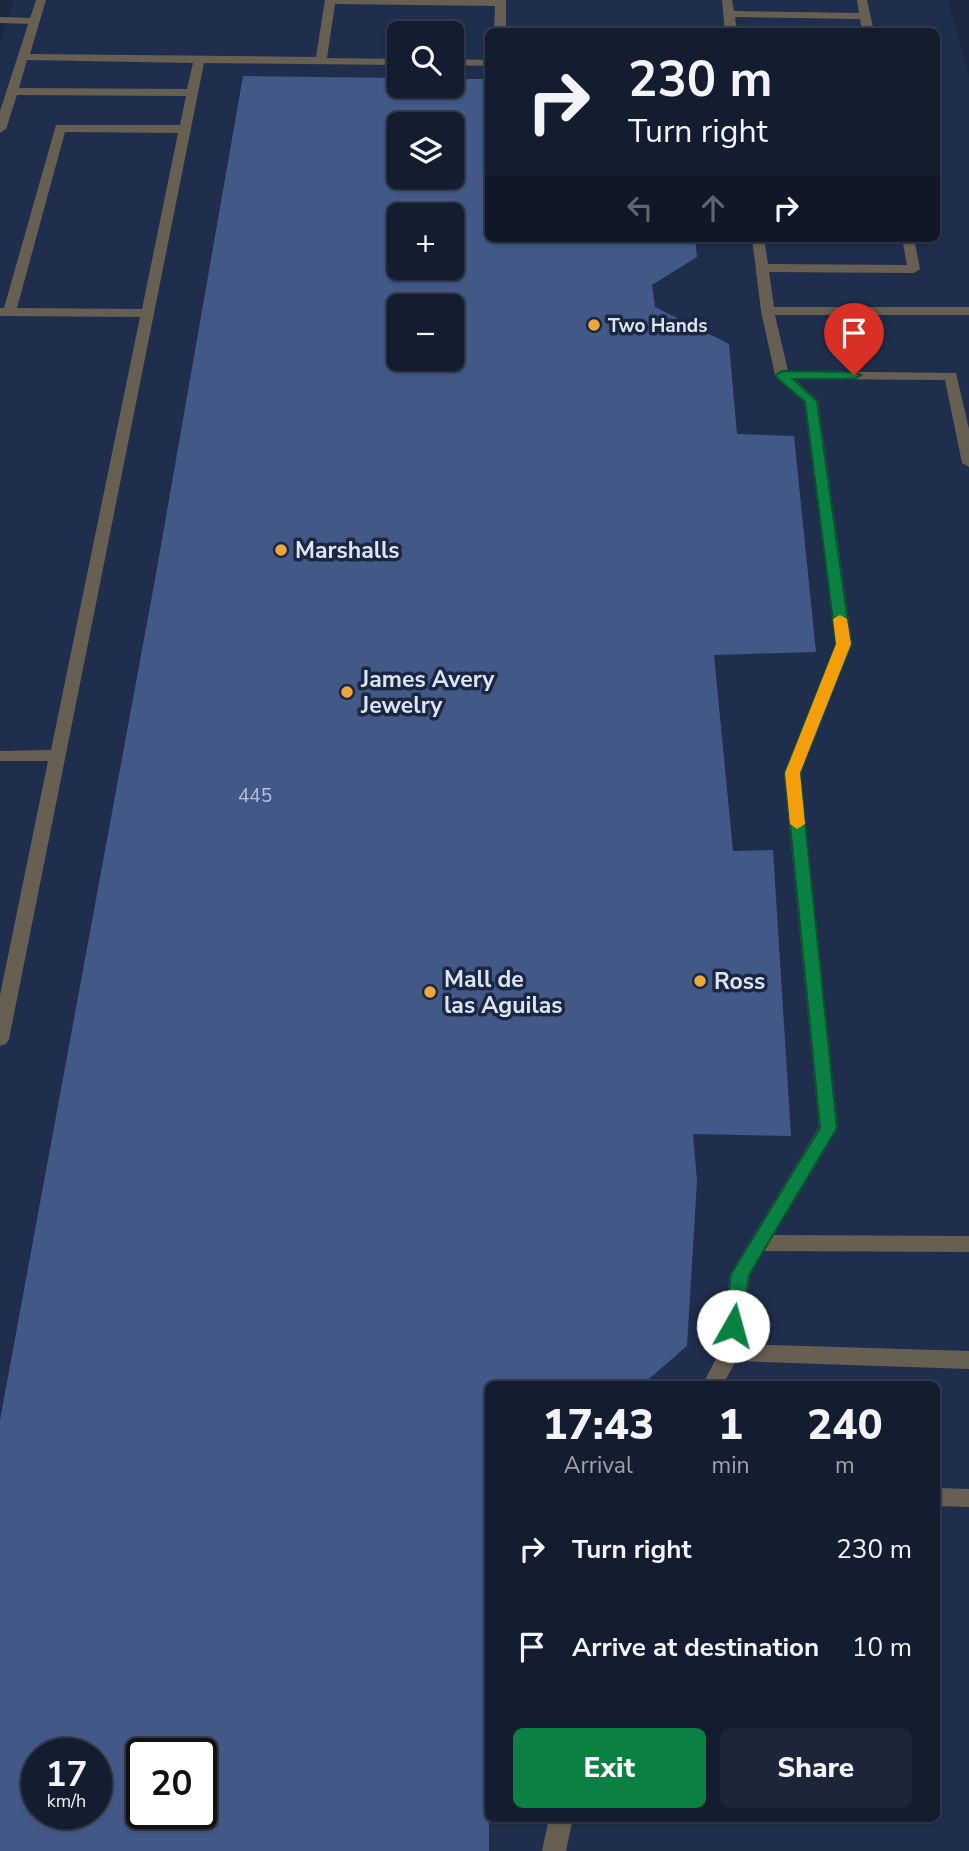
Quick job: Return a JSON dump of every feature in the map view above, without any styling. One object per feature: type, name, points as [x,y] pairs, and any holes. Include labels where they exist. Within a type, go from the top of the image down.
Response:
[{"type":"street","points":[[0,129],[41,0]]},
{"type":"street","points":[[727,0],[731,28]]},
{"type":"street","points":[[862,0],[867,28]]},
{"type":"street","points":[[321,61],[330,1],[500,1],[500,28]]},
{"type":"street","points":[[729,14],[865,16]]},
{"type":"street","points":[[0,20],[34,20]]},
{"type":"street","points":[[23,57],[387,62]]},
{"type":"street","points":[[0,1039],[199,59]]},
{"type":"street","points":[[464,62],[485,63]]},
{"type":"street","points":[[12,92],[192,93]]},
{"type":"street","points":[[147,313],[5,312],[60,128],[185,129]]},
{"type":"street","points":[[715,1381],[730,1352],[740,1274],[828,1128],[792,773],[844,644],[811,401],[782,375],[768,311],[759,242]]},
{"type":"street","points":[[762,268],[914,269],[909,242]]},
{"type":"street","points":[[768,311],[969,311]]},
{"type":"street","points":[[782,375],[951,376],[969,463]]},
{"type":"street","points":[[0,756],[58,755]]},
{"type":"street","points":[[758,1243],[969,1244]]},
{"type":"street","points":[[730,1352],[969,1360]]},
{"type":"street","points":[[940,1497],[969,1498]]},
{"type":"street","points":[[554,1851],[560,1822]]},
{"type":"shaded area","name":"Mall de las Aguilas","points":[[14,0],[948,0],[969,76],[969,1851],[0,1851],[0,43]]},
{"type":"building","name":"Mall de las Aguilas","points":[[243,76],[387,78],[387,98],[464,98],[464,79],[485,79],[485,242],[695,242],[697,257],[652,285],[655,307],[729,344],[737,434],[794,436],[816,652],[714,655],[733,851],[773,850],[791,1136],[693,1134],[697,1181],[687,1346],[646,1381],[485,1381],[485,1822],[489,1822],[489,1851],[0,1851],[0,1420],[156,574]]},
{"type":"slow traffic","points":[[797,824],[792,773],[844,644],[840,619]]},
{"type":"place","name":"Two Hands","points":[[594,325]]},
{"type":"place","name":"Marshalls","points":[[281,550]]},
{"type":"place","name":"James Avery Jewelry","points":[[347,692]]},
{"type":"place","name":"Ross","points":[[700,981]]},
{"type":"place","name":"Mall de las Aguilas","points":[[430,992]]},
{"type":"route","points":[[733,1326],[740,1274],[828,1128],[792,773],[844,644],[811,401],[782,375],[854,375]]}]
